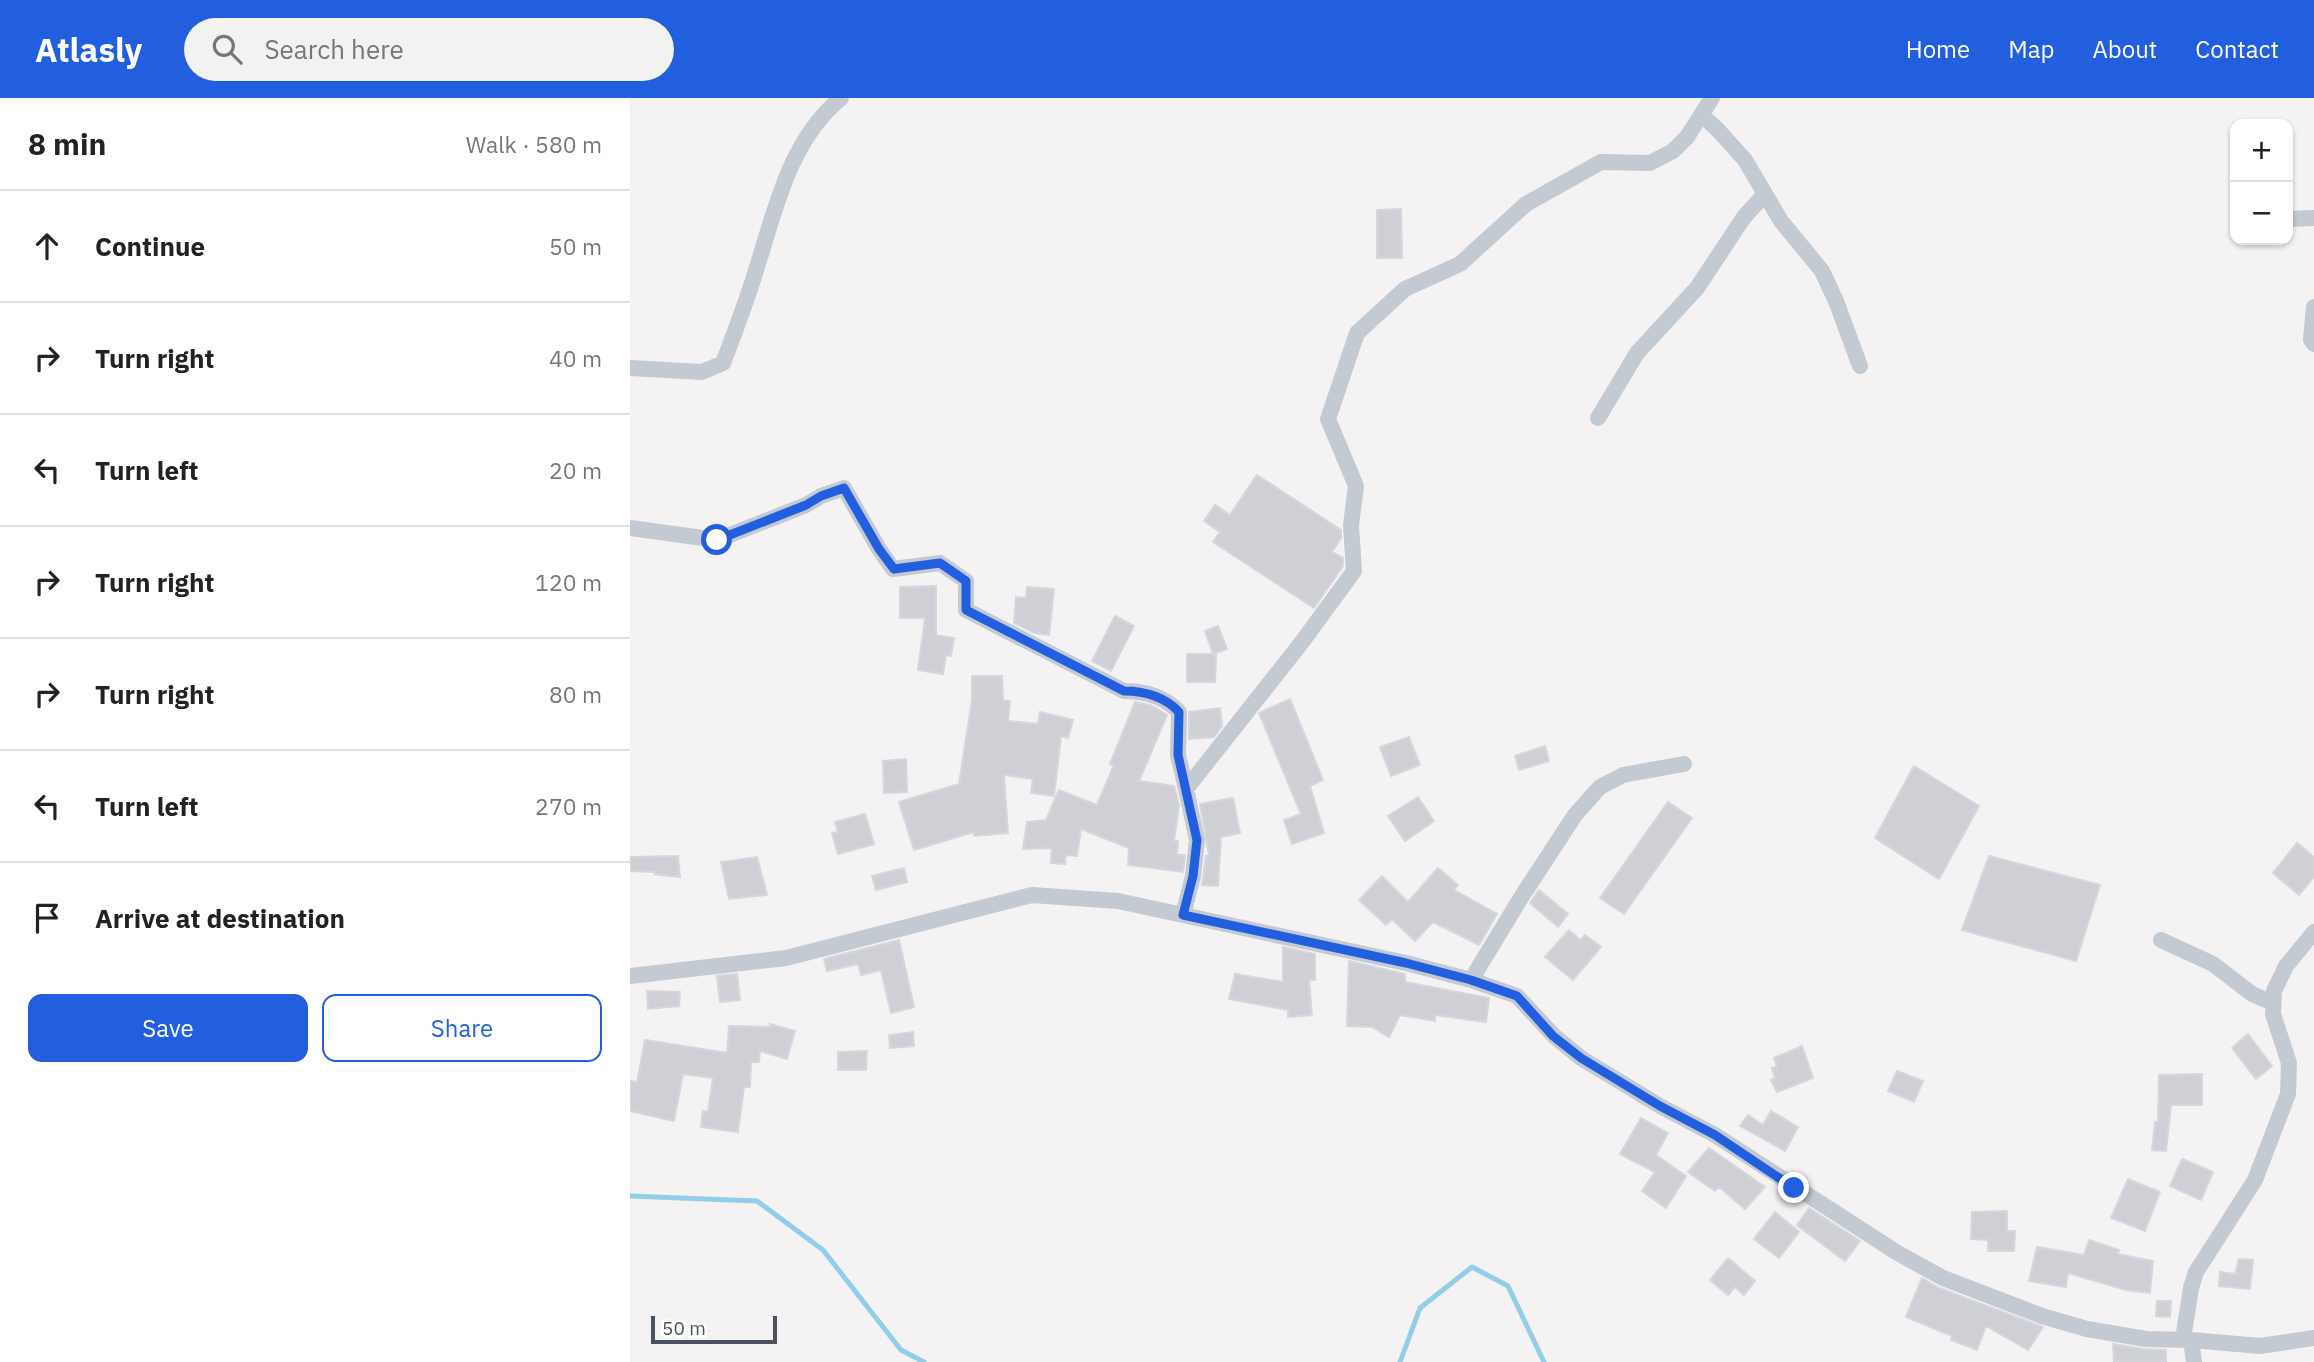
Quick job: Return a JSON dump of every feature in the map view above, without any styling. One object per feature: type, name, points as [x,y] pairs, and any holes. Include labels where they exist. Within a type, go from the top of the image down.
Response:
[{"type":"street","points":[[630,368],[702,372],[723,363],[745,305],[787,170],[812,128],[841,98]]},
{"type":"street","points":[[1186,789],[1302,642],[1354,570],[1351,525],[1356,486],[1328,419],[1357,333],[1405,289],[1460,264],[1526,204],[1601,162],[1650,163],[1673,151],[1703,116],[1712,98]]},
{"type":"street","points":[[1703,116],[1739,153],[1782,220],[1822,271],[1860,366]]},
{"type":"street","points":[[1598,418],[1637,353],[1697,288],[1731,234],[1765,194]]},
{"type":"street","points":[[2293,219],[2314,218]]},
{"type":"street","points":[[2314,307],[2311,340],[2314,344]]},
{"type":"street","points":[[630,528],[717,540],[844,488],[879,549],[894,569],[940,563],[966,581],[966,610],[1124,691],[1152,695],[1172,704],[1179,712],[1178,755],[1197,840],[1193,876],[1183,915]]},
{"type":"street","points":[[1471,980],[1575,815],[1600,787],[1623,775],[1684,764]]},
{"type":"street","points":[[630,976],[786,958],[1032,895],[1118,901],[1406,963],[1471,980],[1517,996],[1553,1036],[1581,1058],[1660,1106],[1715,1135],[1884,1245],[1942,1279],[2042,1316],[2087,1329],[2146,1339],[2187,1339],[2260,1346],[2314,1338]]},
{"type":"street","points":[[2194,1362],[2187,1339],[2191,1287],[2196,1272],[2255,1180],[2288,1094],[2289,1063],[2277,1027],[2273,1003],[2279,977],[2314,932]]},
{"type":"street","points":[[2161,940],[2213,964],[2252,994],[2273,1003]]},
{"type":"building","points":[[1401,209],[1402,258],[1377,258],[1377,210]]},
{"type":"building","points":[[1257,475],[1341,530],[1341,538],[1332,552],[1343,558],[1343,566],[1314,608],[1213,542],[1220,532],[1204,521],[1215,505],[1230,515]]},
{"type":"building","points":[[936,586],[936,635],[954,638],[951,656],[946,655],[943,674],[918,670],[925,618],[900,618],[900,587]]},
{"type":"building","points":[[1027,587],[1054,589],[1049,635],[1035,633],[1014,623],[1016,597],[1026,598]]},
{"type":"building","points":[[1115,616],[1134,626],[1111,671],[1092,661]]},
{"type":"building","points":[[1218,626],[1227,649],[1213,654],[1205,631]]},
{"type":"building","points":[[1187,654],[1216,654],[1215,682],[1187,682]]},
{"type":"building","points":[[972,676],[1002,676],[1003,700],[1010,701],[1008,721],[1038,724],[1040,712],[1073,720],[1068,738],[1061,736],[1054,796],[1031,793],[1033,779],[1004,775],[1008,833],[974,836],[974,832],[914,850],[899,802],[959,784],[972,700]]},
{"type":"building","points":[[1290,699],[1323,780],[1310,786],[1324,833],[1292,844],[1284,820],[1301,814],[1259,713]]},
{"type":"building","points":[[1135,702],[1150,705],[1167,715],[1139,781],[1174,786],[1179,805],[1174,841],[1178,841],[1177,855],[1185,855],[1183,872],[1128,865],[1129,848],[1081,829],[1077,856],[1066,855],[1065,864],[1051,863],[1052,848],[1023,849],[1027,822],[1046,820],[1059,790],[1097,805],[1114,765],[1110,764]]},
{"type":"building","points":[[1220,708],[1222,726],[1214,737],[1189,739],[1189,712]]},
{"type":"building","points":[[1409,737],[1420,765],[1391,776],[1380,747]]},
{"type":"building","points":[[1545,746],[1549,761],[1519,770],[1515,756]]},
{"type":"building","points":[[906,759],[907,792],[884,793],[883,761]]},
{"type":"building","points":[[1914,766],[1979,806],[1939,879],[1875,838]]},
{"type":"building","points":[[1418,797],[1434,821],[1405,841],[1388,816]]},
{"type":"building","points":[[1233,798],[1240,833],[1221,837],[1218,886],[1202,885],[1206,856],[1209,856],[1200,804]]},
{"type":"building","points":[[1668,802],[1692,818],[1624,914],[1600,898]]},
{"type":"building","points":[[865,814],[874,844],[838,854],[832,833],[838,832],[835,822]]},
{"type":"building","points":[[2297,843],[2314,857],[2314,877],[2299,895],[2273,873]]},
{"type":"building","points":[[678,856],[680,877],[630,871],[630,857]]},
{"type":"building","points":[[1989,856],[2100,885],[2076,961],[1962,930]]},
{"type":"building","points":[[757,857],[767,895],[729,899],[721,862]]},
{"type":"building","points":[[904,868],[907,882],[876,890],[872,876]]},
{"type":"building","points":[[1438,868],[1458,885],[1454,890],[1497,914],[1479,945],[1433,922],[1415,941],[1392,919],[1386,925],[1359,900],[1382,876],[1408,902]]},
{"type":"building","points":[[1539,890],[1568,914],[1558,927],[1530,903]]},
{"type":"building","points":[[1569,930],[1580,940],[1585,935],[1601,947],[1573,980],[1545,957]]},
{"type":"building","points":[[899,940],[914,1007],[891,1013],[881,970],[861,975],[858,964],[827,971],[824,959]]},
{"type":"building","points":[[1283,947],[1315,954],[1315,980],[1309,980],[1312,1015],[1288,1017],[1288,1010],[1229,999],[1235,974],[1283,982]]},
{"type":"building","points":[[1349,961],[1405,974],[1405,982],[1489,998],[1486,1022],[1435,1015],[1435,1021],[1400,1015],[1389,1037],[1372,1027],[1347,1026]]},
{"type":"building","points":[[737,974],[740,1000],[720,1002],[717,976]]},
{"type":"building","points":[[647,991],[680,992],[679,1006],[648,1009]]},
{"type":"building","points":[[770,1024],[795,1031],[787,1059],[760,1051],[759,1062],[751,1062],[750,1087],[744,1087],[738,1132],[701,1127],[703,1111],[708,1112],[713,1078],[683,1074],[674,1121],[630,1111],[630,1081],[637,1082],[645,1040],[727,1053],[729,1026],[770,1027]]},
{"type":"building","points":[[913,1032],[914,1046],[890,1048],[889,1035]]},
{"type":"building","points":[[2248,1034],[2272,1066],[2256,1079],[2232,1048]]},
{"type":"building","points":[[1802,1046],[1813,1078],[1777,1092],[1771,1080],[1775,1078],[1772,1068],[1777,1067],[1774,1058]]},
{"type":"building","points":[[867,1051],[866,1070],[838,1070],[838,1052]]},
{"type":"building","points":[[1897,1071],[1923,1081],[1914,1102],[1888,1091]]},
{"type":"building","points":[[2202,1074],[2202,1105],[2171,1105],[2166,1151],[2152,1150],[2155,1122],[2158,1122],[2159,1075]]},
{"type":"building","points":[[1771,1111],[1798,1127],[1785,1151],[1740,1126],[1748,1115],[1763,1125]]},
{"type":"building","points":[[1641,1118],[1668,1133],[1656,1155],[1686,1176],[1666,1208],[1642,1191],[1655,1172],[1620,1154]]},
{"type":"building","points":[[1709,1148],[1765,1187],[1745,1209],[1719,1187],[1715,1191],[1688,1172]]},
{"type":"building","points":[[2182,1159],[2213,1172],[2201,1200],[2170,1186]]},
{"type":"building","points":[[2128,1179],[2160,1192],[2145,1231],[2111,1218]]},
{"type":"building","points":[[1809,1208],[1860,1241],[1845,1261],[1797,1225]]},
{"type":"building","points":[[2007,1211],[2007,1231],[2015,1231],[2014,1251],[1988,1251],[1988,1240],[1971,1239],[1972,1212]]},
{"type":"building","points":[[1775,1212],[1799,1232],[1779,1258],[1754,1239]]},
{"type":"building","points":[[2089,1240],[2119,1250],[2117,1254],[2153,1261],[2150,1293],[2126,1290],[2068,1273],[2066,1287],[2029,1281],[2037,1247],[2084,1255]]},
{"type":"building","points":[[1728,1258],[1755,1281],[1744,1295],[1735,1287],[1728,1295],[1710,1280]]},
{"type":"building","points":[[2239,1259],[2253,1260],[2250,1289],[2219,1286],[2220,1272],[2235,1274]]},
{"type":"building","points":[[1922,1278],[1939,1288],[2043,1327],[2028,1350],[1986,1326],[1977,1350],[1951,1340],[1952,1336],[1906,1317]]},
{"type":"building","points":[[2157,1301],[2171,1301],[2170,1317],[2156,1316]]},
{"type":"building","points":[[2113,1344],[2166,1350],[2166,1362],[2114,1362]]},
{"type":"waterway","points":[[630,1196],[757,1201],[823,1250],[901,1350],[924,1362]]},
{"type":"waterway","points":[[1400,1362],[1420,1308],[1472,1267],[1508,1286],[1544,1362]]},
{"type":"route","points":[[717,540],[844,488],[879,549],[894,569],[940,563],[966,581],[966,610],[1084,668],[1124,691],[1137,691],[1166,700],[1179,712],[1178,755],[1197,840],[1193,876],[1183,915],[1406,963],[1471,980],[1517,996],[1553,1036],[1581,1058],[1660,1106],[1715,1135],[1794,1188]]}]
